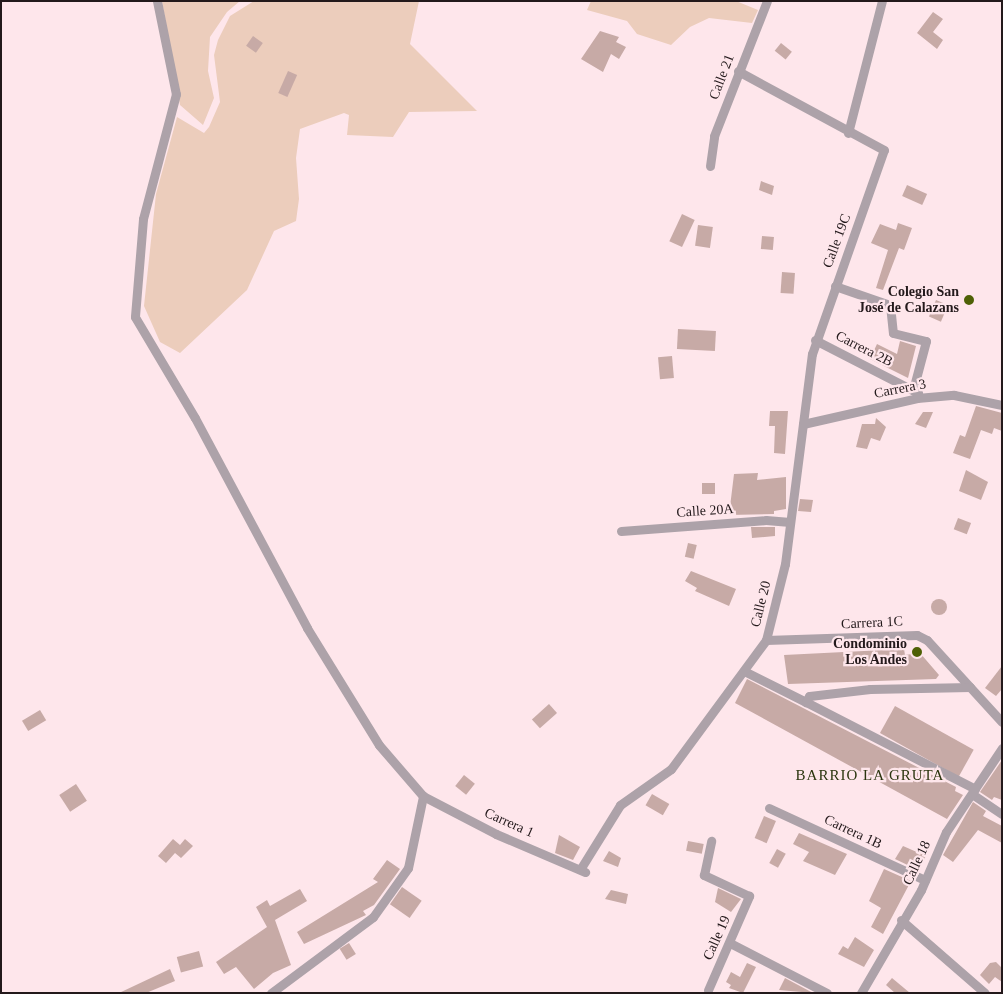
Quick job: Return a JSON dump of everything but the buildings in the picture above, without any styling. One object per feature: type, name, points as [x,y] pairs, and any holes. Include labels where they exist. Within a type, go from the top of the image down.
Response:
[{"type":"street","points":[[157,1],[176,94],[143,219],[135,317],[195,418],[307,628],[379,745],[423,796],[408,868],[373,918],[271,993]]},
{"type":"street","name":"Calle 21","points":[[710,166],[714,136],[767,1]]},
{"type":"street","points":[[738,71],[848,133],[882,1]]},
{"type":"street","name":"Calle 19C","points":[[816,340],[884,150],[848,133]]},
{"type":"street","points":[[835,286],[890,305],[893,333],[926,341],[913,390]]},
{"type":"street","name":"Carrera 2B","points":[[816,340],[926,397]]},
{"type":"street","name":"Calle 20","points":[[583,870],[620,805],[671,769],[766,640],[785,564],[816,340]]},
{"type":"street","name":"Carrera 3","points":[[803,424],[926,397],[954,395],[1002,406]]},
{"type":"street","name":"Calle 20A","points":[[621,531],[766,520],[790,522]]},
{"type":"street","name":"Carrera 1C","points":[[766,640],[917,635],[927,640],[1002,722]]},
{"type":"street","points":[[744,671],[806,702],[973,792],[1002,814]]},
{"type":"street","points":[[806,702],[809,696],[870,689],[970,687]]},
{"type":"street","name":"Calle 18","points":[[861,993],[925,880],[946,832],[1002,748]]},
{"type":"street","name":"Carrera 1","points":[[423,796],[496,834],[583,870]]},
{"type":"street","name":"Carrera 1B","points":[[769,808],[925,880]]},
{"type":"street","name":"Calle 19","points":[[708,990],[749,896],[704,875],[711,841]]},
{"type":"street","points":[[901,920],[985,993]]},
{"type":"street","points":[[730,943],[827,993]]},
{"type":"shaded area","points":[[162,1],[240,1],[227,12],[210,37],[208,71],[214,98],[203,125],[180,105]]},
{"type":"shaded area","points":[[254,1],[419,1],[410,44],[477,111],[409,112],[393,137],[347,135],[349,115],[344,113],[300,129],[296,158],[299,199],[296,221],[274,231],[247,290],[180,353],[160,342],[144,306],[156,194],[177,117],[204,133],[209,127],[220,102],[214,55],[218,40],[230,16]]},
{"type":"shaded area","points":[[591,1],[736,1],[758,10],[752,23],[709,18],[690,27],[671,45],[637,34],[627,21],[587,10]]},
{"type":"place","name":"Colegio San José de Calazans","points":[[969,300]]},
{"type":"place","name":"Condominio Los Andes","points":[[917,652]]},
{"type":"district","name":"BARRIO LA GRUTA","points":[[870,776]]}]
